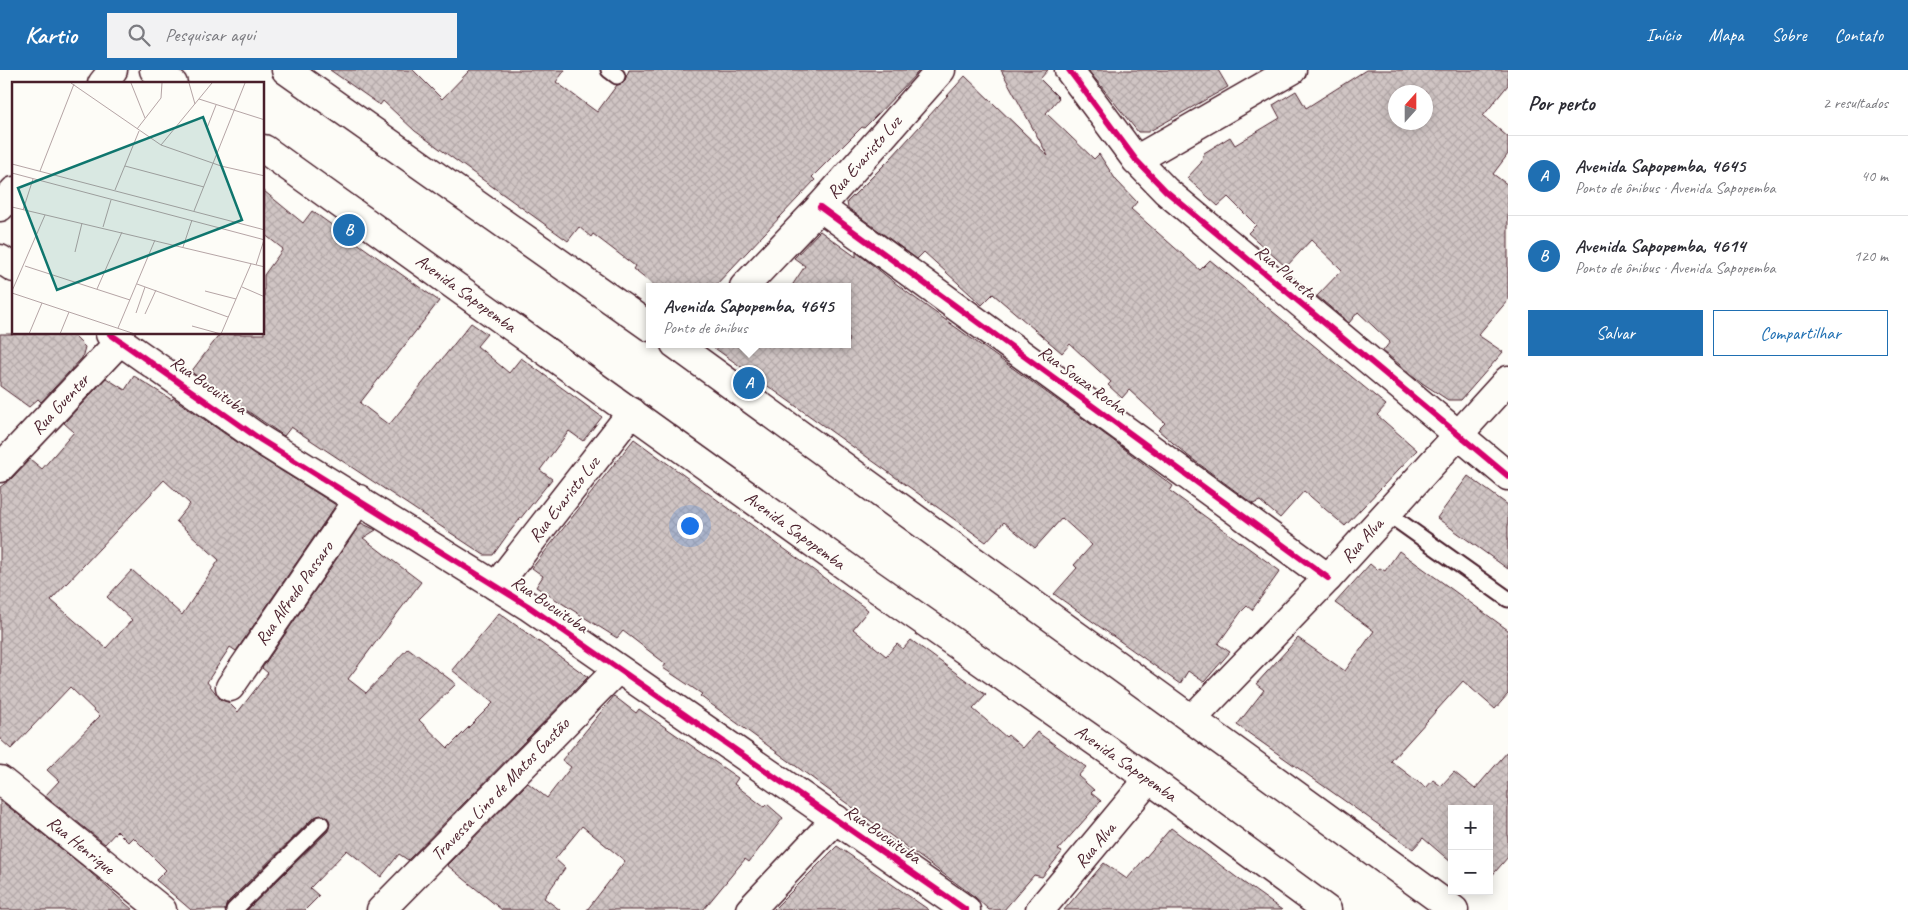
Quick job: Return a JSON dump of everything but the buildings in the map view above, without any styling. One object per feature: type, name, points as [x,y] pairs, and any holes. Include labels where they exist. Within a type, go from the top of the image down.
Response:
[{"type":"street","points":[[104,82],[113,70]]},
{"type":"street","points":[[154,70],[170,82]]},
{"type":"street","points":[[286,70],[646,324]]},
{"type":"street","name":"Rua Evaristo Luz","points":[[748,283],[820,207],[941,70]]},
{"type":"street","name":"Rua Planeta","points":[[1069,70],[1136,160],[1166,192],[1508,476]]},
{"type":"street","points":[[1136,160],[1292,70]]},
{"type":"street","name":"Avenida Sapopemba","points":[[265,150],[865,580],[1149,779],[1327,910]]},
{"type":"street","points":[[0,208],[12,193]]},
{"type":"street","name":"Rua Souza Rocha","points":[[820,207],[1328,578]]},
{"type":"street","points":[[0,259],[12,267]]},
{"type":"street","name":"Rua Guenter","points":[[0,468],[115,337]]},
{"type":"street","name":"Rua Bucuituba","points":[[115,337],[261,440],[359,499],[496,586],[966,910]]},
{"type":"street","points":[[685,348],[1454,910]]},
{"type":"street","name":"Rua Alva","points":[[1192,719],[1328,578],[1508,380]]},
{"type":"street","name":"Rua Evaristo Luz","points":[[496,586],[632,412]]},
{"type":"street","name":"Rua Alfredo Passaro","points":[[230,687],[359,499]]},
{"type":"street","name":"Travessa Lino de Matos Gastão","points":[[381,910],[618,669]]},
{"type":"street","name":"Rua Alva","points":[[1040,910],[1149,779]]},
{"type":"street","name":"Rua Henrique","points":[[0,780],[162,910]]},
{"type":"street","points":[[750,910],[836,819]]},
{"type":"lane","points":[[1387,513],[1508,599]]},
{"type":"lane","points":[[234,910],[321,824]]},
{"type":"cycle path","points":[[1069,70],[1136,160],[1166,191],[1508,476]]},
{"type":"cycle path","points":[[820,207],[1328,578]]},
{"type":"cycle path","points":[[111,335],[261,440],[528,606],[966,910]]},
{"type":"place","name":"Avenida Sapopemba, 4614","points":[[349,230]]},
{"type":"place","name":"Avenida Sapopemba, 4645","points":[[749,383]]}]
